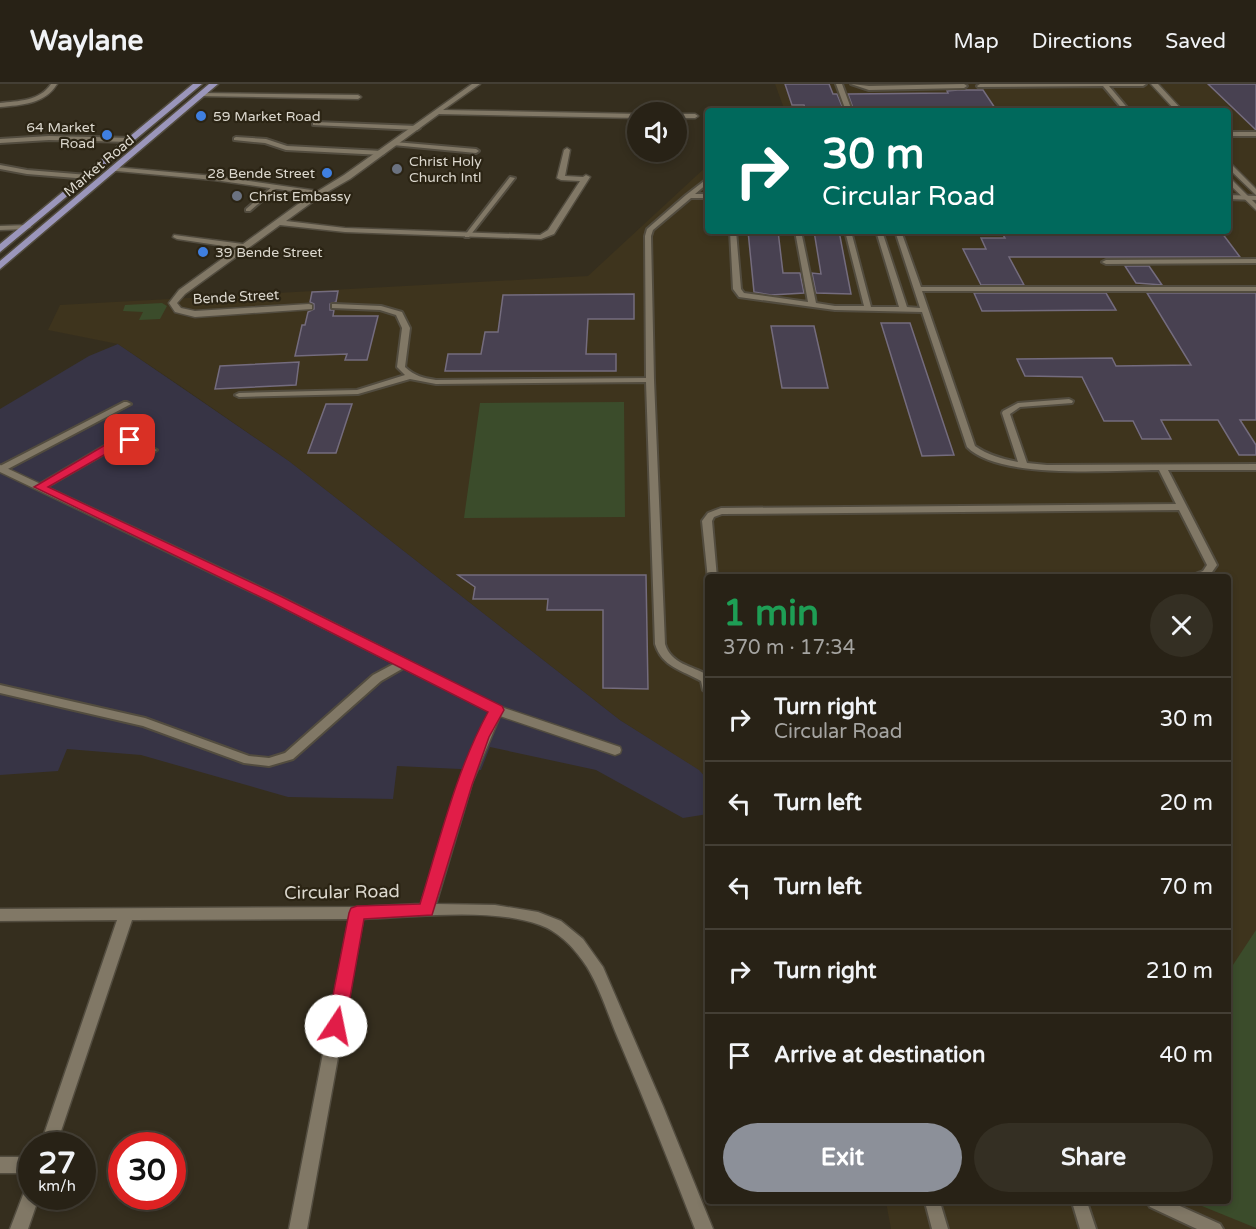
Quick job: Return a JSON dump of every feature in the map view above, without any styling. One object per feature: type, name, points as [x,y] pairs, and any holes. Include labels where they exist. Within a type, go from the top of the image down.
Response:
[{"type":"main road","name":"Market Road","points":[[0,249],[198,84]]},
{"type":"main road","name":"Market Road","points":[[0,266],[117,169],[214,84]]},
{"type":"street","points":[[0,105],[42,96],[48,93],[54,84]]},
{"type":"street","name":"Bende Street","points":[[309,307],[195,314],[178,310],[173,303],[175,297],[278,222],[395,144],[439,112],[454,97],[477,84]]},
{"type":"street","points":[[1143,84],[1165,108]]},
{"type":"street","points":[[1154,84],[1177,108]]},
{"type":"street","points":[[202,95],[358,97]]},
{"type":"street","points":[[439,112],[627,116]]},
{"type":"street","points":[[687,116],[695,116]]},
{"type":"street","points":[[278,222],[345,230],[545,237],[585,178],[561,178],[567,150]]},
{"type":"street","points":[[1231,166],[1256,193]]},
{"type":"street","points":[[117,169],[319,193]]},
{"type":"street","points":[[1231,181],[1256,208]]},
{"type":"street","points":[[0,228],[27,227]]},
{"type":"street","points":[[177,237],[244,247]]},
{"type":"street","points":[[1,469],[276,599],[496,710],[615,750]]},
{"type":"street","points":[[427,910],[465,785],[482,737],[496,710]]},
{"type":"street","name":"Circular Road","points":[[0,915],[357,913],[427,910],[501,912],[539,918],[564,930],[582,946],[595,967],[655,1106],[704,1229]]},
{"type":"street","points":[[53,1132],[127,913]]},
{"type":"street","points":[[298,1229],[357,913]]},
{"type":"street","points":[[0,1165],[18,1166]]},
{"type":"street","points":[[19,1229],[26,1210]]},
{"type":"lane","points":[[839,84],[848,108]]},
{"type":"lane","points":[[854,84],[869,88],[964,86]]},
{"type":"lane","points":[[980,86],[1143,84]]},
{"type":"lane","points":[[1105,85],[1124,108]]},
{"type":"lane","points":[[315,124],[417,128]]},
{"type":"lane","points":[[1231,134],[1256,134]]},
{"type":"lane","points":[[0,141],[49,138],[132,140]]},
{"type":"lane","points":[[236,139],[266,141],[279,147],[382,153]]},
{"type":"lane","points":[[395,144],[476,151]]},
{"type":"lane","points":[[0,167],[27,172],[88,177]]},
{"type":"lane","points":[[467,236],[512,178]]},
{"type":"lane","points":[[705,182],[650,229],[648,236],[650,380],[662,654],[669,662],[705,678]]},
{"type":"lane","points":[[248,210],[275,187]]},
{"type":"lane","points":[[688,196],[705,196]]},
{"type":"lane","points":[[1231,197],[1256,198]]},
{"type":"lane","points":[[733,234],[737,289],[742,295],[868,309],[924,310]]},
{"type":"lane","points":[[799,234],[812,304]]},
{"type":"lane","points":[[849,234],[868,309]]},
{"type":"lane","points":[[880,234],[904,310]]},
{"type":"lane","points":[[899,234],[971,447],[979,454],[1023,465],[1066,468],[1256,467]]},
{"type":"lane","points":[[1106,262],[1256,261]]},
{"type":"lane","points":[[918,289],[1256,289]]},
{"type":"lane","points":[[335,306],[381,308],[399,314],[406,328],[401,367],[411,376],[436,382],[650,380]]},
{"type":"lane","points":[[239,395],[358,392],[411,376]]},
{"type":"lane","points":[[1023,465],[1006,413],[1018,405],[1069,401]]},
{"type":"lane","points":[[1,469],[127,404]]},
{"type":"lane","points":[[40,487],[121,440],[130,440],[153,450]]},
{"type":"lane","points":[[1162,468],[1212,565],[1207,573],[1204,574]]},
{"type":"lane","points":[[712,574],[707,521],[711,515],[721,511],[1184,507]]},
{"type":"lane","points":[[0,689],[145,722],[248,760],[265,763],[279,762],[289,756],[377,678],[403,663]]},
{"type":"lane","points":[[934,1204],[940,1229]]},
{"type":"lane","points":[[1081,1204],[1088,1229]]},
{"type":"lane","points":[[1159,1204],[1215,1229]]},
{"type":"shaded area","points":[[775,84],[1256,84],[1256,1229],[891,1229],[886,1204],[1231,1204],[1231,574],[705,574],[705,777],[699,770],[620,720],[289,461],[182,387],[118,344],[48,330],[60,305],[588,276],[705,168],[705,234],[1231,234],[1231,108],[784,108]]},
{"type":"shaded area","points":[[118,344],[289,461],[620,720],[700,770],[705,776],[705,814],[683,818],[596,770],[490,747],[481,770],[397,766],[393,799],[288,797],[141,755],[67,749],[58,771],[0,775],[0,409],[89,356]]},
{"type":"green space","points":[[162,303],[167,306],[160,319],[139,320],[143,312],[123,311],[125,305]]},
{"type":"green space","points":[[624,402],[625,517],[464,518],[480,403]]},
{"type":"green space","points":[[1256,930],[1256,1228],[1197,1204],[1231,1204],[1231,968]]},
{"type":"building","points":[[785,84],[829,84],[833,94],[837,94],[843,108],[805,108],[804,105],[792,105]]},
{"type":"building","points":[[1208,84],[1256,84],[1256,130]]},
{"type":"building","points":[[983,90],[995,108],[853,108],[848,94],[948,93],[947,91]]},
{"type":"building","points":[[748,234],[778,234],[783,273],[800,273],[804,293],[771,295],[754,292]]},
{"type":"building","points":[[814,234],[840,234],[851,294],[816,293],[812,273],[821,274]]},
{"type":"building","points":[[1003,234],[1223,234],[1240,257],[1009,257],[1024,285],[981,285],[963,249],[986,249],[981,238],[1005,238]]},
{"type":"building","points":[[1125,266],[1149,266],[1162,285],[1136,283]]},
{"type":"building","points":[[338,291],[336,302],[330,304],[330,310],[334,310],[333,316],[378,316],[367,360],[345,360],[347,354],[295,356],[302,325],[305,325],[308,312],[314,309],[314,304],[310,302],[312,292]]},
{"type":"building","points":[[974,293],[1106,293],[1116,310],[982,311]]},
{"type":"building","points":[[1147,293],[1256,293],[1256,420],[1240,420],[1256,445],[1256,455],[1239,455],[1218,420],[1161,420],[1171,439],[1142,439],[1133,421],[1104,421],[1082,377],[1025,376],[1017,359],[1112,358],[1116,366],[1191,365]]},
{"type":"building","points":[[634,294],[634,319],[588,319],[586,354],[616,354],[616,371],[445,371],[448,354],[481,354],[485,332],[498,332],[503,295]]},
{"type":"building","points":[[881,323],[910,323],[954,455],[922,456]]},
{"type":"building","points":[[771,326],[814,326],[828,388],[782,388]]},
{"type":"building","points":[[299,362],[296,385],[215,389],[220,366]]},
{"type":"building","points":[[326,404],[352,404],[336,453],[308,453]]},
{"type":"building","points":[[458,575],[646,575],[648,689],[603,688],[603,610],[547,610],[548,599],[473,599],[475,587]]},
{"type":"place","name":"59 Market Road","points":[[201,116]]},
{"type":"place","name":"64 Market Road","points":[[107,135]]},
{"type":"place","name":"Christ Holy Church Intl","points":[[397,169]]},
{"type":"place","name":"28 Bende Street","points":[[327,173]]},
{"type":"place","name":"Christ Embassy","points":[[237,196]]},
{"type":"place","name":"39 Bende Street","points":[[203,252]]},
{"type":"route","points":[[130,440],[121,440],[40,487],[276,599],[496,710],[482,737],[465,785],[427,910],[357,913],[336,1026]]}]
